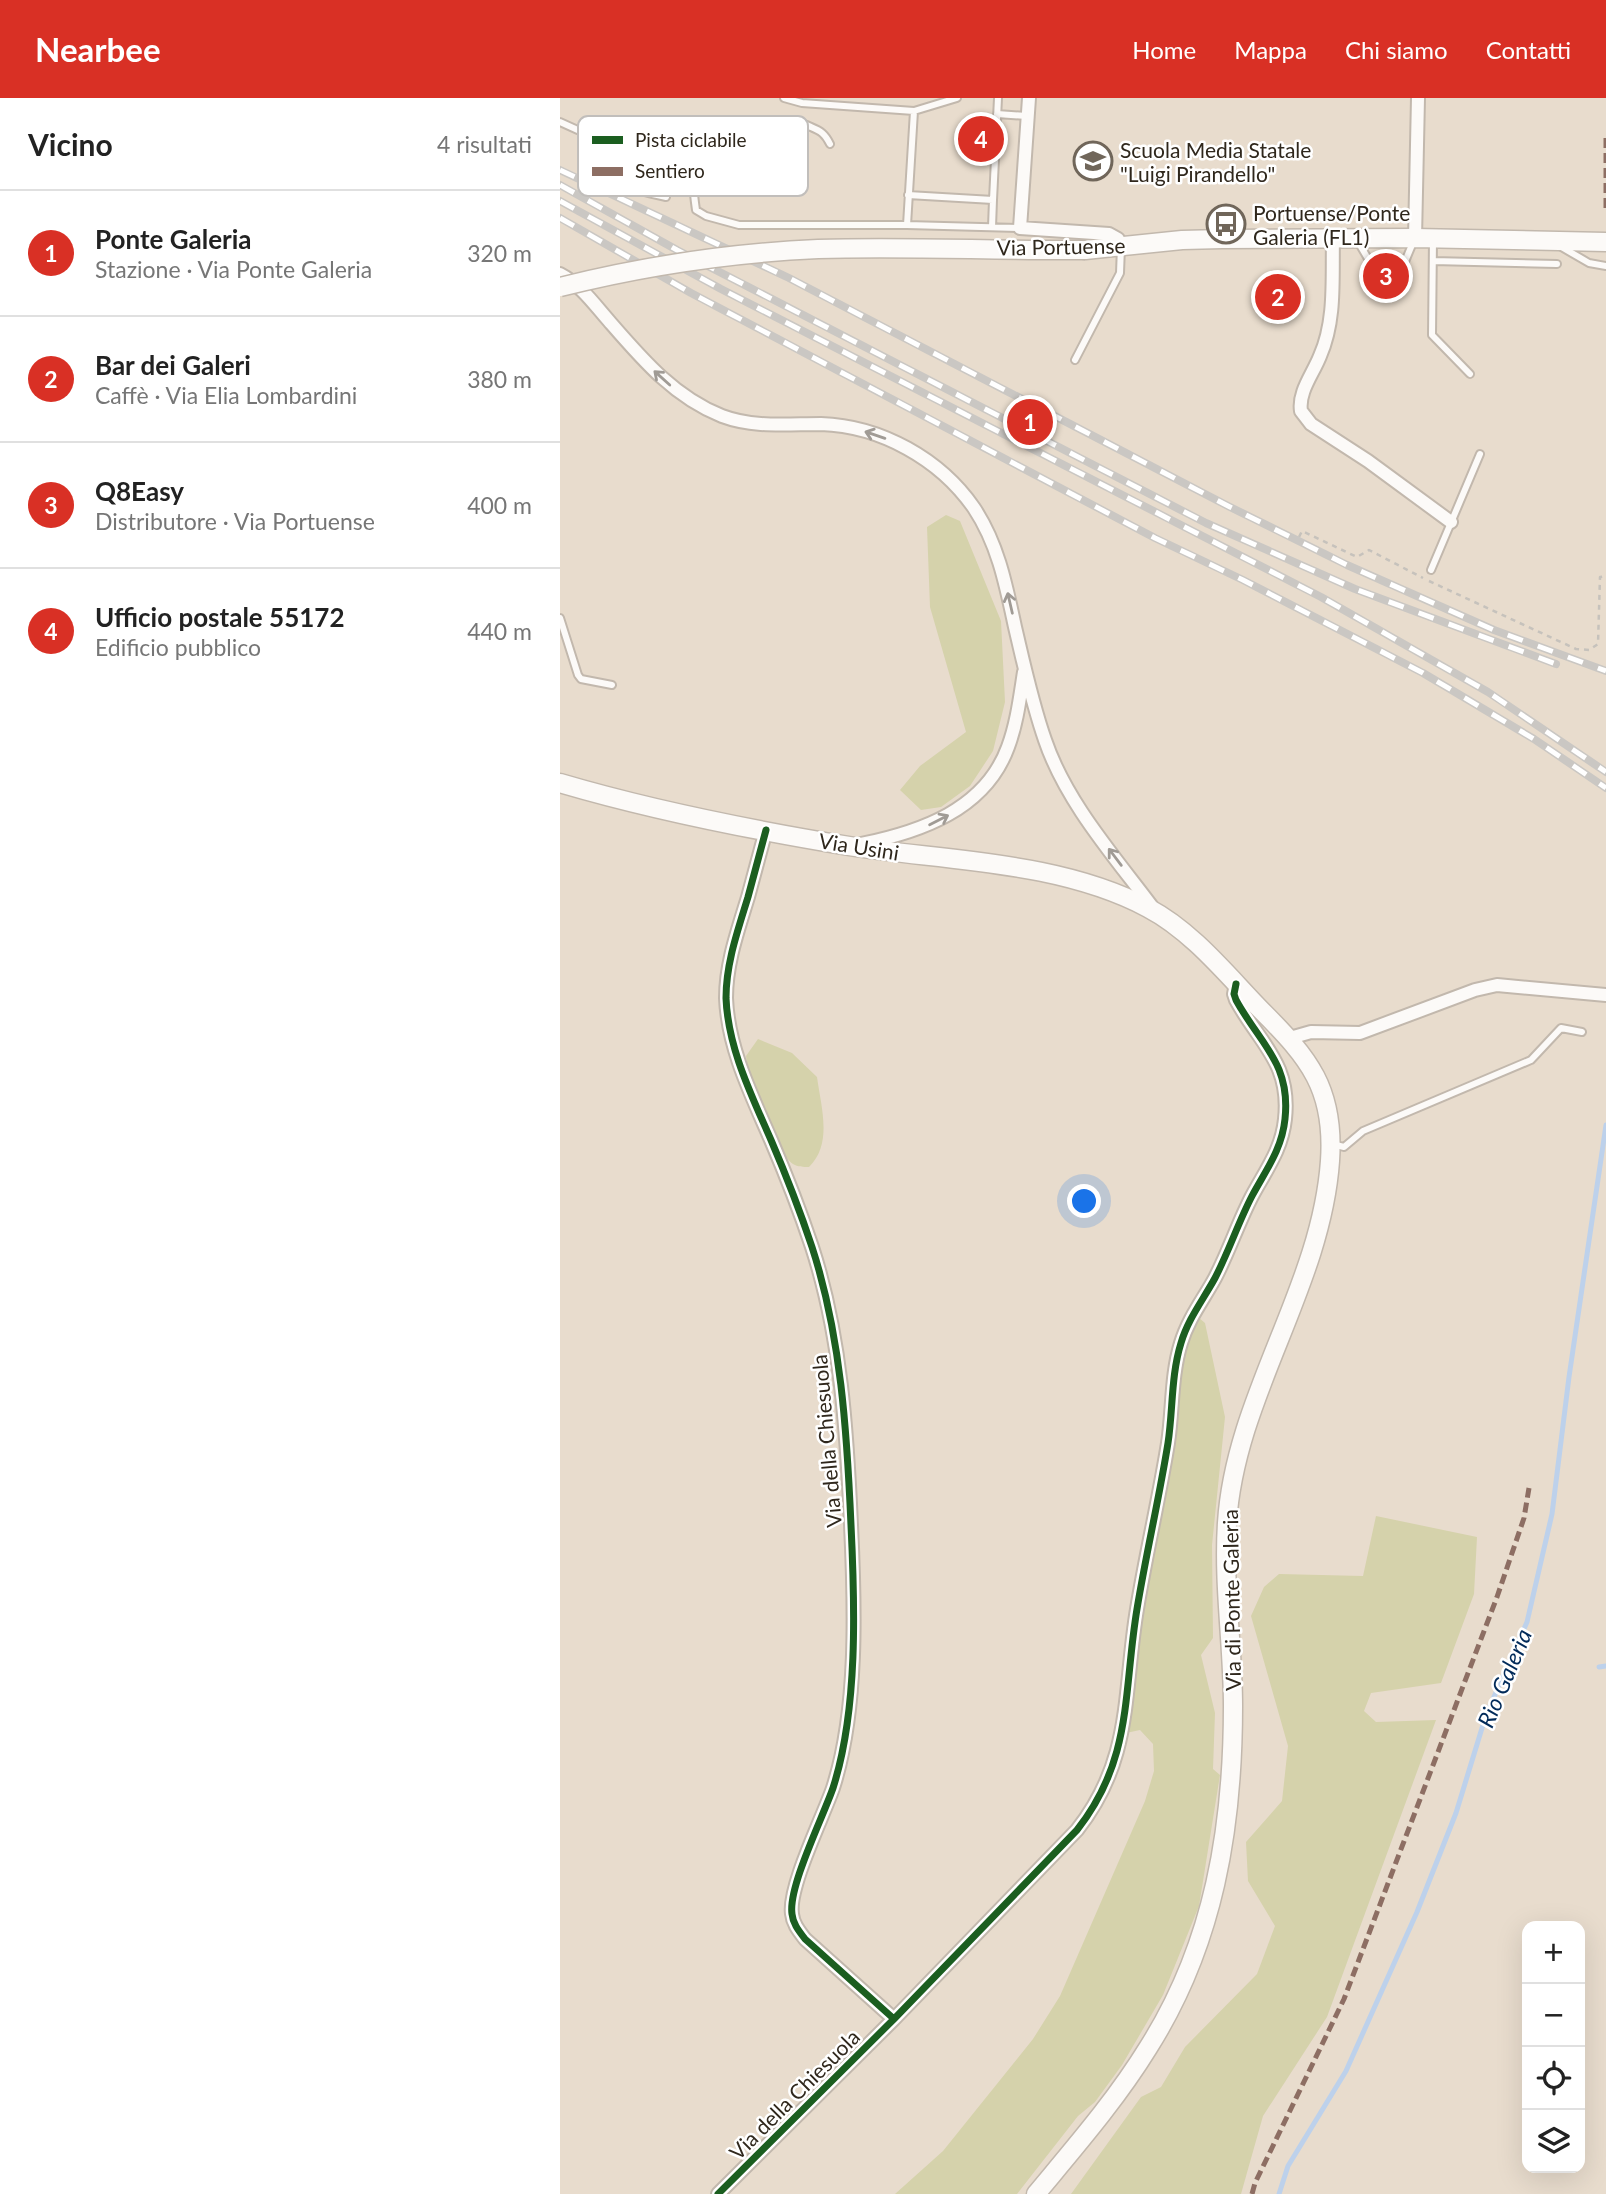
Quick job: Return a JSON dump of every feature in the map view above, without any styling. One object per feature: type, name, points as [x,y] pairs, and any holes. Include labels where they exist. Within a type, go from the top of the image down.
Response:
[{"type":"main road","name":"Via Portuense","points":[[560,287],[675,264],[779,251],[888,248],[1085,250],[1197,239],[1424,238],[1550,241],[1579,250],[1606,242]]},
{"type":"main road","name":"Via Usini","points":[[560,783],[664,811],[850,846],[1064,877],[1104,888],[1155,912]]},
{"type":"main road","name":"Via di Ponte Galeria","points":[[1036,2194],[1105,2109],[1148,2049],[1185,1982],[1210,1910],[1221,1857],[1232,1762],[1233,1663],[1227,1543],[1229,1505],[1241,1446],[1263,1380],[1296,1299],[1321,1218],[1331,1144],[1328,1110],[1309,1062],[1290,1038],[1194,943],[1155,912]]},
{"type":"street","points":[[1029,98],[1020,228],[1108,234],[1118,239],[1121,246]]},
{"type":"street","points":[[1419,98],[1424,238]]},
{"type":"street","points":[[1333,239],[1332,302],[1327,337],[1301,397],[1301,411],[1311,424],[1368,461],[1451,523]]},
{"type":"street","points":[[560,274],[583,290],[636,352],[667,383],[703,407],[748,423],[824,425],[861,430],[907,448],[947,477],[972,506],[993,542],[1000,561],[1025,670],[1046,743],[1059,773],[1083,813],[1155,912]]},
{"type":"street","points":[[850,846],[924,827],[954,812],[979,791],[996,771],[1008,747],[1025,670]]},
{"type":"street","name":"Via della Chiesuola","points":[[766,830],[729,964],[728,1013],[741,1067],[801,1215],[828,1307],[840,1384],[851,1525],[852,1637],[844,1736],[835,1781],[802,1870],[793,1898],[792,1914],[805,1939],[894,2019]]},
{"type":"street","name":"Via della Chiesuola","points":[[718,2194],[894,2019],[1077,1830],[1098,1801],[1115,1762],[1122,1737],[1136,1611],[1168,1442],[1181,1343],[1191,1317],[1215,1278],[1251,1198],[1278,1151],[1284,1129],[1286,1102],[1280,1073],[1274,1056],[1236,1000],[1236,984]]},
{"type":"street","points":[[1290,1038],[1311,1032],[1360,1033],[1486,987],[1506,984],[1606,995]]},
{"type":"lane","points":[[784,98],[802,103],[914,111],[957,98]]},
{"type":"lane","points":[[992,227],[998,98]]},
{"type":"lane","points":[[907,225],[914,111]]},
{"type":"lane","points":[[997,114],[1027,117]]},
{"type":"lane","points":[[560,122],[578,130]]},
{"type":"lane","points":[[808,125],[824,133],[830,144]]},
{"type":"lane","points":[[908,195],[993,200]]},
{"type":"lane","points":[[694,196],[696,210],[706,216],[739,225],[1020,228]]},
{"type":"lane","points":[[1424,238],[1433,261],[1432,335],[1469,374]]},
{"type":"lane","points":[[1357,239],[1370,262],[1369,284],[1403,285],[1404,264],[1424,238]]},
{"type":"lane","points":[[1074,360],[1120,273],[1121,246]]},
{"type":"lane","points":[[1579,250],[1606,266]]},
{"type":"lane","points":[[1433,261],[1557,264]]},
{"type":"lane","points":[[1370,262],[1404,264]]},
{"type":"lane","points":[[1431,570],[1480,454]]},
{"type":"lane","points":[[560,618],[581,679],[612,685]]},
{"type":"lane","points":[[1331,1144],[1344,1147],[1363,1131],[1531,1060],[1561,1028],[1582,1032]]},
{"type":"path","points":[[1299,537],[1302,530],[1357,557],[1369,550],[1441,587],[1576,649],[1589,650],[1598,644],[1600,576],[1606,576]]},
{"type":"shaded area","points":[[946,515],[960,521],[1001,621],[1005,702],[993,751],[970,786],[941,807],[921,810],[900,790],[920,766],[966,732],[930,607],[927,527]]},
{"type":"shaded area","points":[[758,1039],[792,1053],[817,1077],[824,1125],[821,1147],[809,1167],[795,1165],[785,1156],[763,1114],[751,1081],[746,1056]]},
{"type":"shaded area","points":[[1198,1317],[1205,1323],[1225,1417],[1212,1545],[1213,1638],[1201,1655],[1215,1713],[1213,1769],[1220,1775],[1199,1906],[1163,1995],[1122,2065],[1095,2102],[1078,2116],[1017,2194],[895,2194],[943,2151],[1033,2039],[1060,1996],[1145,1801],[1154,1771],[1153,1744],[1140,1730],[1126,1733],[1174,1391],[1183,1348]]},
{"type":"shaded area","points":[[1376,1516],[1477,1537],[1474,1594],[1441,1683],[1371,1693],[1364,1711],[1376,1722],[1436,1720],[1327,2017],[1263,2116],[1241,2194],[1071,2194],[1141,2097],[1161,2087],[1185,2047],[1257,1974],[1275,1926],[1248,1881],[1246,1842],[1282,1801],[1288,1746],[1251,1616],[1264,1587],[1279,1574],[1363,1576]]},
{"type":"waterway","name":"Rio Galeria","points":[[1279,2194],[1288,2166],[1346,2071],[1417,1912],[1456,1813],[1486,1715],[1527,1622],[1552,1514],[1606,1125]]},
{"type":"waterway","points":[[1599,1667],[1606,1666]]},
{"type":"railway","points":[[560,170],[578,178]]},
{"type":"railway","points":[[560,185],[578,195]]},
{"type":"railway","points":[[580,196],[677,250],[1206,523],[1355,589],[1556,664]]},
{"type":"railway","points":[[615,196],[789,278],[1347,565],[1494,630],[1606,671]]},
{"type":"railway","points":[[560,201],[721,289],[1321,597],[1488,692],[1606,772]]},
{"type":"railway","points":[[560,218],[691,293],[1155,538],[1423,673],[1534,739],[1606,788]]},
{"type":"marked path","points":[[1606,138],[1606,212]]},
{"type":"marked path","points":[[1252,2194],[1344,1999],[1497,1597],[1524,1518],[1529,1488]]},
{"type":"cycle path","points":[[718,2194],[894,2019],[805,1939],[792,1914],[795,1887],[833,1788],[841,1758],[851,1692],[853,1590],[845,1420],[830,1315],[807,1234],[782,1166],[748,1088],[728,1017],[726,998],[730,959],[766,830]]},
{"type":"cycle path","points":[[894,2019],[1077,1830],[1095,1804],[1117,1751],[1127,1697],[1137,1609],[1168,1443],[1174,1380],[1181,1343],[1220,1268],[1242,1216],[1273,1159],[1281,1140],[1285,1119],[1286,1100],[1278,1068],[1236,1000],[1236,984]]},
{"type":"place","name":"Ufficio postale 55172","points":[[981,139]]},
{"type":"place","name":"Scuola Media Statale \"Luigi Pirandello\"","points":[[1093,161]]},
{"type":"place","name":"Portuense/Ponte Galeria (FL1)","points":[[1226,224]]},
{"type":"place","name":"Q8Easy","points":[[1386,276]]},
{"type":"place","name":"Bar dei Galeri","points":[[1278,297]]},
{"type":"place","name":"Ponte Galeria","points":[[1030,422]]}]
